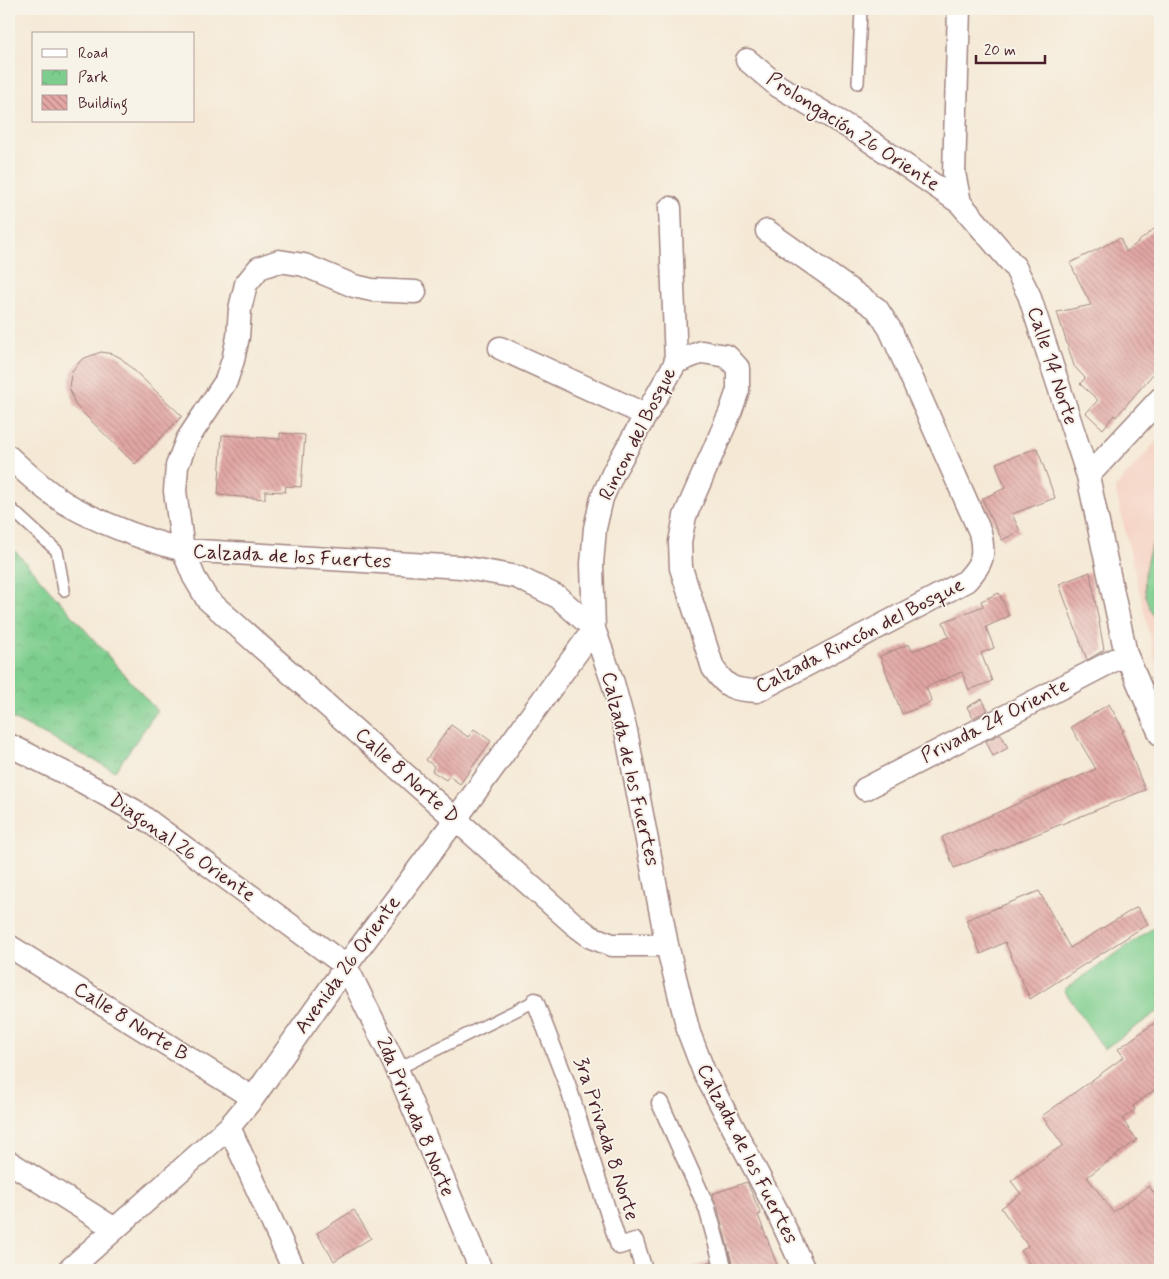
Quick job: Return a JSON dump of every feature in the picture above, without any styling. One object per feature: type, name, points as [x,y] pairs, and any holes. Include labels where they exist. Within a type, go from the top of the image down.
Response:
[{"type":"street","name":"Calle 14 Norte","points":[[959,9],[954,173],[960,203],[1015,267],[1029,294],[1088,476],[1126,654],[1160,734]]},
{"type":"street","name":"Prolongación 26 Oriente","points":[[747,60],[778,86],[857,132],[960,203]]},
{"type":"street","name":"Rincon del Bosque","points":[[594,629],[592,564],[595,528],[600,506],[614,471],[676,362],[670,208]]},
{"type":"street","name":"Calzada Rincón del Bosque","points":[[676,362],[702,352],[727,356],[738,368],[738,390],[730,413],[685,516],[680,542],[681,568],[713,668],[723,682],[737,690],[757,691],[966,581],[978,568],[984,550],[980,532],[890,329],[877,309],[767,232]]},
{"type":"street","name":"Calle 8 Norte D","points":[[415,292],[372,290],[354,286],[304,265],[279,261],[259,268],[246,284],[240,309],[238,338],[226,381],[187,440],[177,466],[175,491],[182,550],[194,577],[207,599],[575,925],[592,937],[612,945],[667,945]]},
{"type":"street","points":[[500,348],[646,415]]},
{"type":"street","points":[[1088,476],[1160,399]]},
{"type":"street","name":"Calzada de los Fuertes","points":[[9,457],[64,502],[100,521],[152,542],[182,550],[461,567],[517,577],[558,596],[594,629],[614,683],[626,731],[667,945],[689,1033],[704,1072],[778,1213],[804,1270]]},
{"type":"street","name":"Avenida 26 Oriente","points":[[68,1270],[229,1127],[253,1098],[346,966],[594,629]]},
{"type":"street","name":"Privada 24 Oriente","points":[[865,789],[1126,654]]},
{"type":"street","name":"Diagonal 26 Oriente","points":[[9,745],[84,782],[135,811],[346,966]]},
{"type":"street","name":"Calle 8 Norte B","points":[[9,946],[253,1098]]},
{"type":"street","name":"2da Privada 8 Norte","points":[[346,966],[397,1070],[481,1270]]},
{"type":"street","name":"3ra Privada 8 Norte","points":[[535,1001],[567,1084],[618,1246],[635,1241],[644,1270]]},
{"type":"street","points":[[660,1104],[707,1208],[724,1270]]},
{"type":"street","points":[[229,1127],[294,1270]]},
{"type":"street","points":[[9,1162],[115,1229]]},
{"type":"lane","points":[[858,83],[861,9]]},
{"type":"lane","points":[[9,507],[57,551],[64,590]]},
{"type":"lane","points":[[397,1070],[535,1001]]},
{"type":"shaded area","points":[[1160,437],[1160,680],[1115,488]]},
{"type":"green space","points":[[1160,528],[1160,556],[1155,579],[1160,600],[1160,624],[1152,614],[1147,602],[1145,577],[1146,564],[1154,539]]},
{"type":"green space","points":[[9,544],[157,711],[115,771],[9,717]]},
{"type":"green space","points":[[1160,923],[1160,1010],[1104,1049],[1064,990]]},
{"type":"building","points":[[1160,224],[1160,366],[1116,417],[1114,415],[1103,429],[1086,413],[1098,400],[1080,384],[1085,378],[1074,366],[1057,312],[1091,305],[1070,263],[1120,238],[1126,252]]},
{"type":"building","points":[[101,352],[113,354],[121,358],[182,416],[135,464],[75,405],[69,386],[72,371],[82,359]]},
{"type":"building","points":[[280,433],[305,435],[301,487],[286,486],[285,492],[265,491],[265,499],[218,495],[222,435],[280,439]]},
{"type":"building","points":[[1037,448],[1055,498],[1012,514],[1020,531],[1002,540],[982,499],[1005,488],[996,463]]},
{"type":"building","points":[[1090,572],[1104,650],[1087,660],[1059,584]]},
{"type":"building","points":[[999,593],[1009,616],[986,627],[994,648],[981,653],[992,681],[969,690],[962,672],[926,687],[932,702],[902,714],[880,656],[909,644],[912,651],[949,637],[943,622],[983,606],[981,601]]},
{"type":"building","points":[[982,699],[988,710],[973,718],[967,707]]},
{"type":"building","points":[[1109,704],[1124,731],[1122,732],[1145,790],[954,868],[942,837],[1096,769],[1071,727]]},
{"type":"building","points":[[451,725],[468,737],[474,729],[491,741],[460,784],[449,776],[446,780],[432,771],[434,766],[426,760]]},
{"type":"building","points":[[1001,734],[1008,748],[993,756],[986,741]]},
{"type":"building","points":[[1039,891],[1070,948],[1137,907],[1148,924],[1030,999],[1005,942],[981,954],[966,920]]},
{"type":"building","points":[[1160,1019],[1160,1086],[1133,1106],[1135,1110],[1122,1119],[1137,1140],[1087,1177],[1113,1212],[1149,1186],[1160,1202],[1160,1270],[1034,1270],[1021,1251],[1028,1246],[1001,1208],[1021,1194],[1011,1181],[1063,1145],[1042,1116],[1124,1057],[1118,1049]]},
{"type":"building","points":[[747,1182],[761,1214],[758,1215],[779,1270],[734,1270],[717,1205],[712,1194]]},
{"type":"building","points":[[354,1210],[371,1238],[334,1261],[317,1233]]},
{"type":"building","points":[[711,1261],[714,1270],[693,1270],[693,1267]]}]
